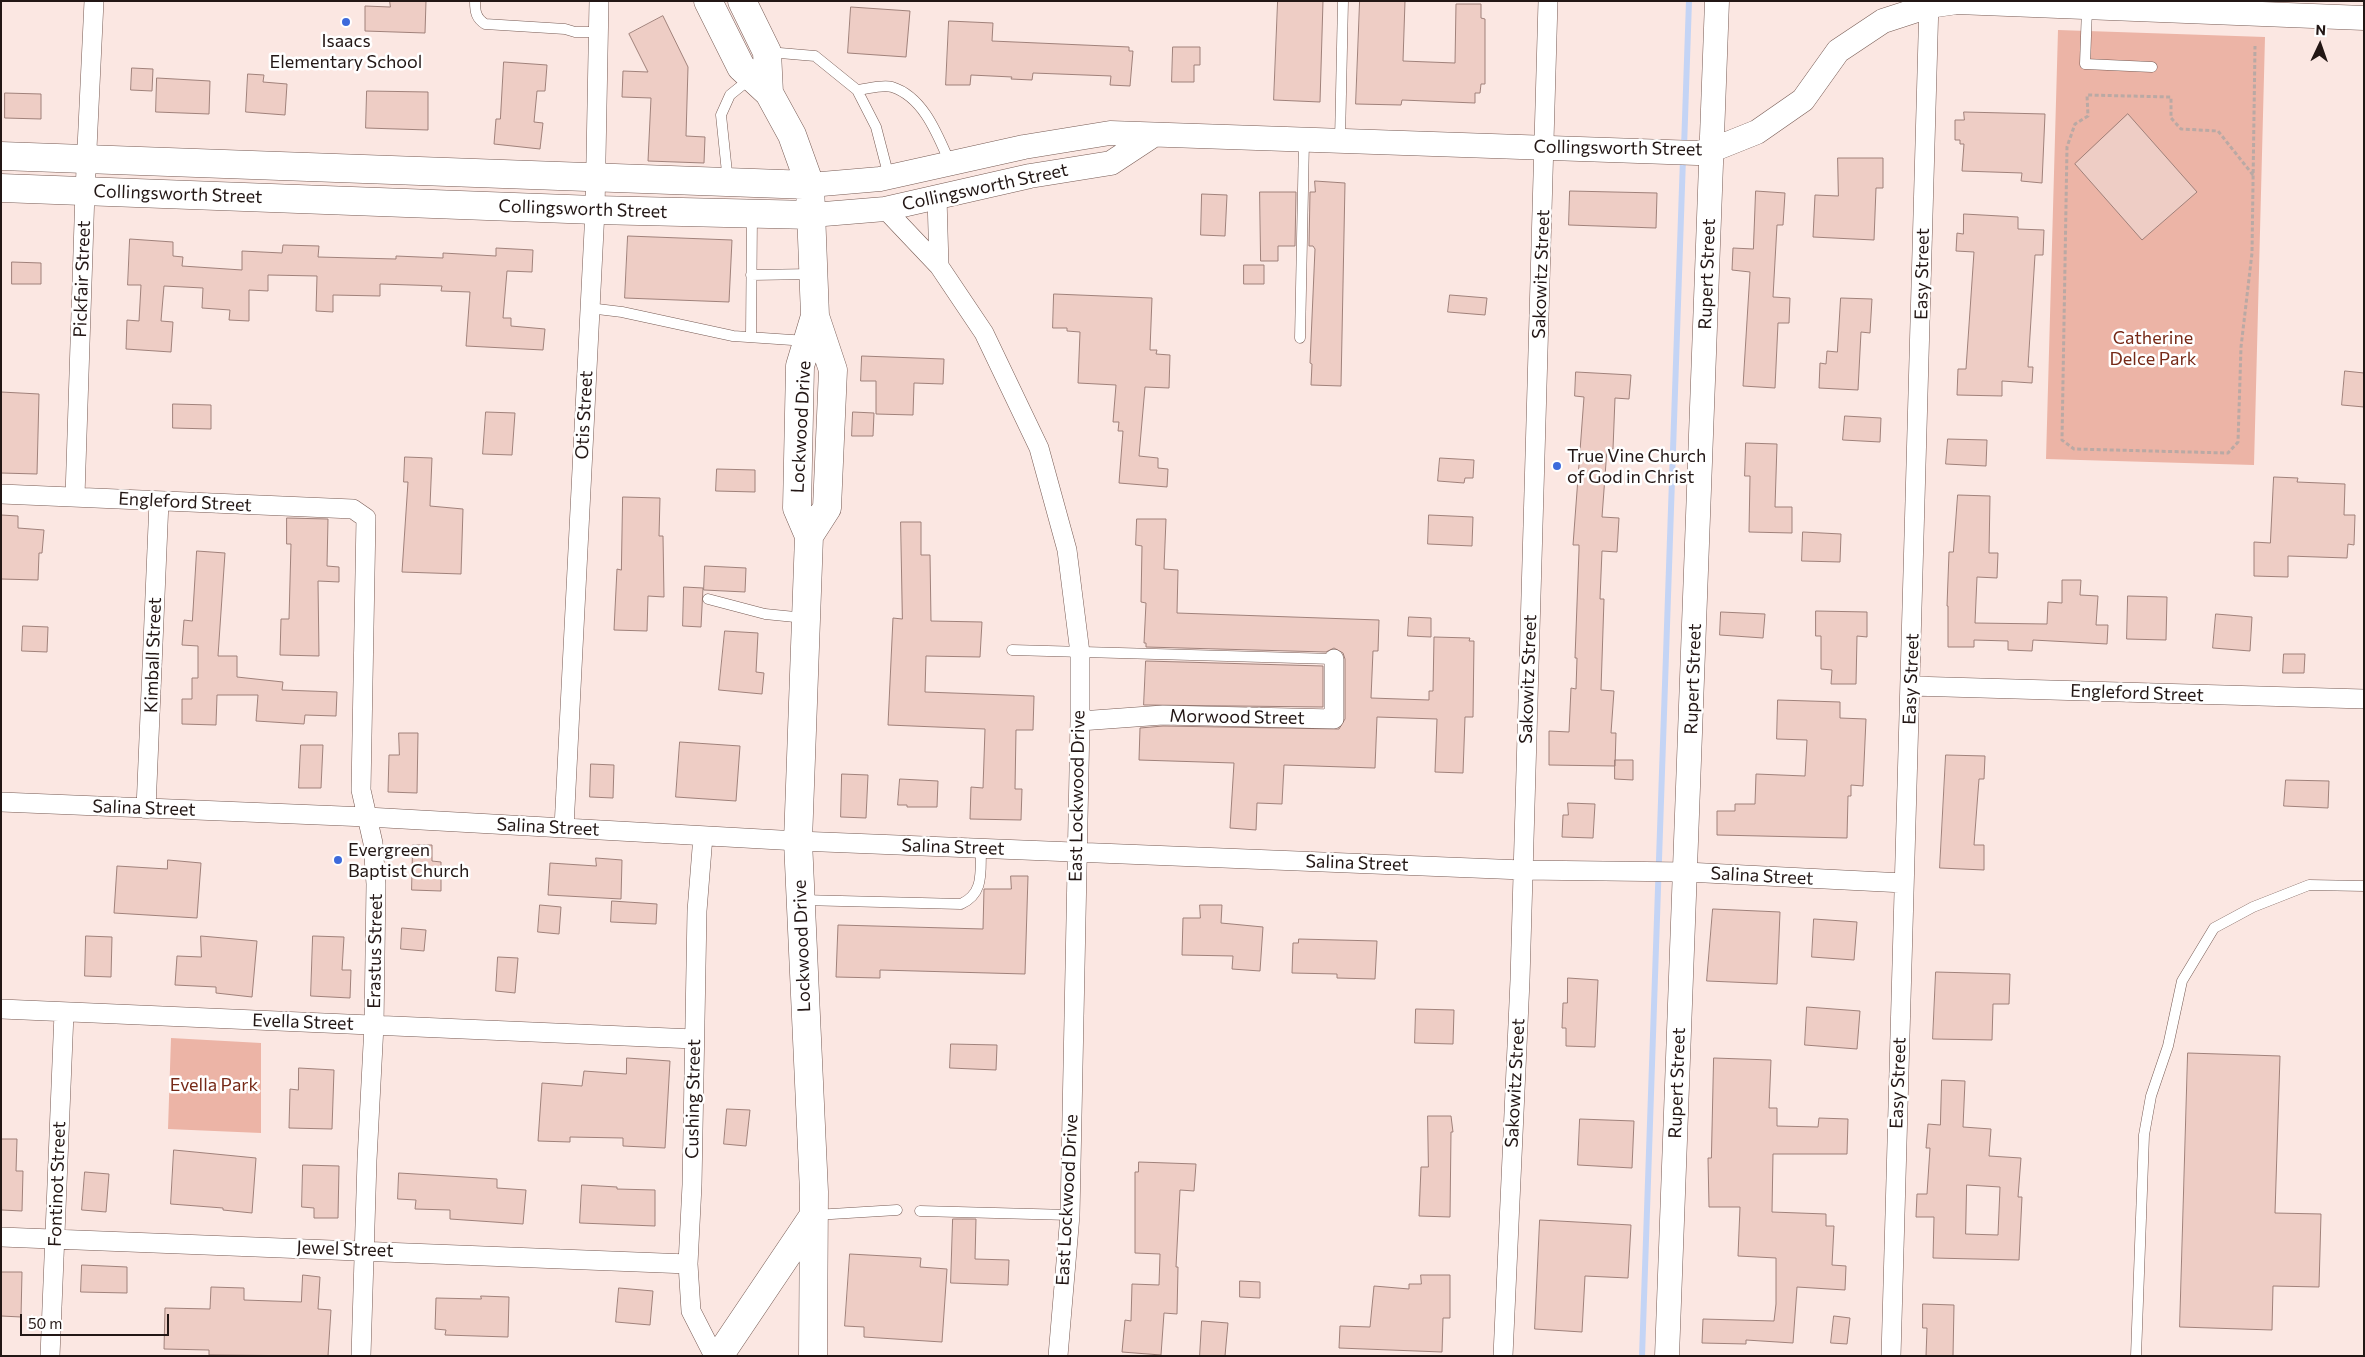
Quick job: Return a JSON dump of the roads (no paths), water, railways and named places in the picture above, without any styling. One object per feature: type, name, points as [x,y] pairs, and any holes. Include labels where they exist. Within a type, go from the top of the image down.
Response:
[{"type":"main road","name":"Lockwood Drive","points":[[708,1],[741,66],[761,85],[792,135],[810,185],[814,274],[811,328],[833,370],[827,508],[809,536],[798,841],[814,1215],[813,1356]]},
{"type":"main road","name":"Lockwood Drive","points":[[742,1],[767,52],[761,85]]},
{"type":"main road","name":"Collingsworth Street","points":[[1,156],[810,185]]},
{"type":"main road","name":"Collingsworth Street","points":[[1,188],[595,210],[812,215]]},
{"type":"main road","points":[[719,1356],[814,1215]]},
{"type":"street","name":"Pickfair Street","points":[[75,496],[85,191],[94,1]]},
{"type":"street","name":"Otis Street","points":[[564,828],[595,210],[600,1]]},
{"type":"street","name":"Sakowitz Street","points":[[1503,1356],[1523,870],[1548,1]]},
{"type":"street","name":"Rupert Street","points":[[1667,1356],[1679,872],[1705,151],[1716,1]]},
{"type":"street","name":"Collingsworth Street","points":[[810,185],[889,177],[1024,147],[1110,133],[1152,136],[1340,140],[1674,152],[1705,151],[1757,132],[1803,100],[1838,51],[1883,21],[1929,4],[1957,2],[2364,18]]},
{"type":"street","name":"Easy Street","points":[[1891,1356],[1929,4]]},
{"type":"street","name":"Collingsworth Street","points":[[812,215],[885,209],[1030,176],[1112,163],[1152,136]]},
{"type":"street","points":[[937,197],[939,266]]},
{"type":"street","name":"East Lockwood Drive","points":[[885,209],[939,266],[984,334],[1039,448],[1067,550],[1080,653],[1080,721],[1070,1215],[1058,1356]]},
{"type":"street","name":"Engleford Street","points":[[1,494],[353,509],[366,518]]},
{"type":"street","name":"Kimball Street","points":[[146,808],[158,501]]},
{"type":"street","name":"Erastus Street","points":[[361,1356],[366,1250],[367,1160],[374,1024],[376,884],[373,844],[360,790],[366,518]]},
{"type":"street","name":"Morwood Street","points":[[1080,721],[1163,715],[1334,719],[1334,659]]},
{"type":"street","name":"Engleford Street","points":[[1911,686],[2364,699]]},
{"type":"street","name":"Salina Street","points":[[1,802],[367,817],[798,841],[1523,870],[1679,872],[1904,884]]},
{"type":"street","name":"Cushing Street","points":[[703,836],[697,911],[692,1185],[688,1264],[691,1311],[714,1356]]},
{"type":"street","name":"Evella Street","points":[[1,1009],[694,1039]]},
{"type":"street","name":"Fontinot Street","points":[[50,1356],[64,1013]]},
{"type":"street","name":"Jewel Street","points":[[1,1236],[688,1264]]},
{"type":"lane","points":[[475,1],[475,14],[478,20],[485,24],[566,29],[574,32],[599,32]]},
{"type":"lane","points":[[1340,140],[1343,1]]},
{"type":"lane","points":[[2087,8],[2085,64],[2152,67]]},
{"type":"lane","points":[[767,52],[814,56],[857,90],[876,127],[889,177]]},
{"type":"lane","points":[[728,182],[721,115],[730,95],[761,85]]},
{"type":"lane","points":[[857,90],[891,87],[912,97],[935,130],[950,163]]},
{"type":"lane","points":[[1300,338],[1304,139]]},
{"type":"lane","points":[[751,336],[752,215]]},
{"type":"lane","points":[[751,275],[814,274]]},
{"type":"lane","points":[[589,308],[622,312],[732,336],[751,336],[811,328]]},
{"type":"lane","points":[[708,599],[765,614],[806,619]]},
{"type":"lane","points":[[1012,650],[1334,659]]},
{"type":"lane","points":[[800,900],[961,904],[971,899],[980,885],[981,848]]},
{"type":"lane","points":[[2136,1356],[2144,1135],[2151,1096],[2168,1046],[2182,981],[2214,928],[2253,907],[2309,885],[2364,886]]},
{"type":"lane","points":[[814,1215],[897,1210]]},
{"type":"lane","points":[[920,1211],[1070,1215]]},
{"type":"waterway","points":[[1684,148],[1689,1]]},
{"type":"waterway","points":[[1642,1356],[1683,158]]},
{"type":"place","name":"Isaacs Elementary School","points":[[346,22]]},
{"type":"place","name":"True Vine Church of God in Christ","points":[[1557,466]]},
{"type":"place","name":"Evergreen Baptist Church","points":[[338,860]]},
{"type":"park label","name":"Catherine Delce Park","points":[[2153,348]]},
{"type":"park label","name":"Evella Park","points":[[214,1085]]}]
